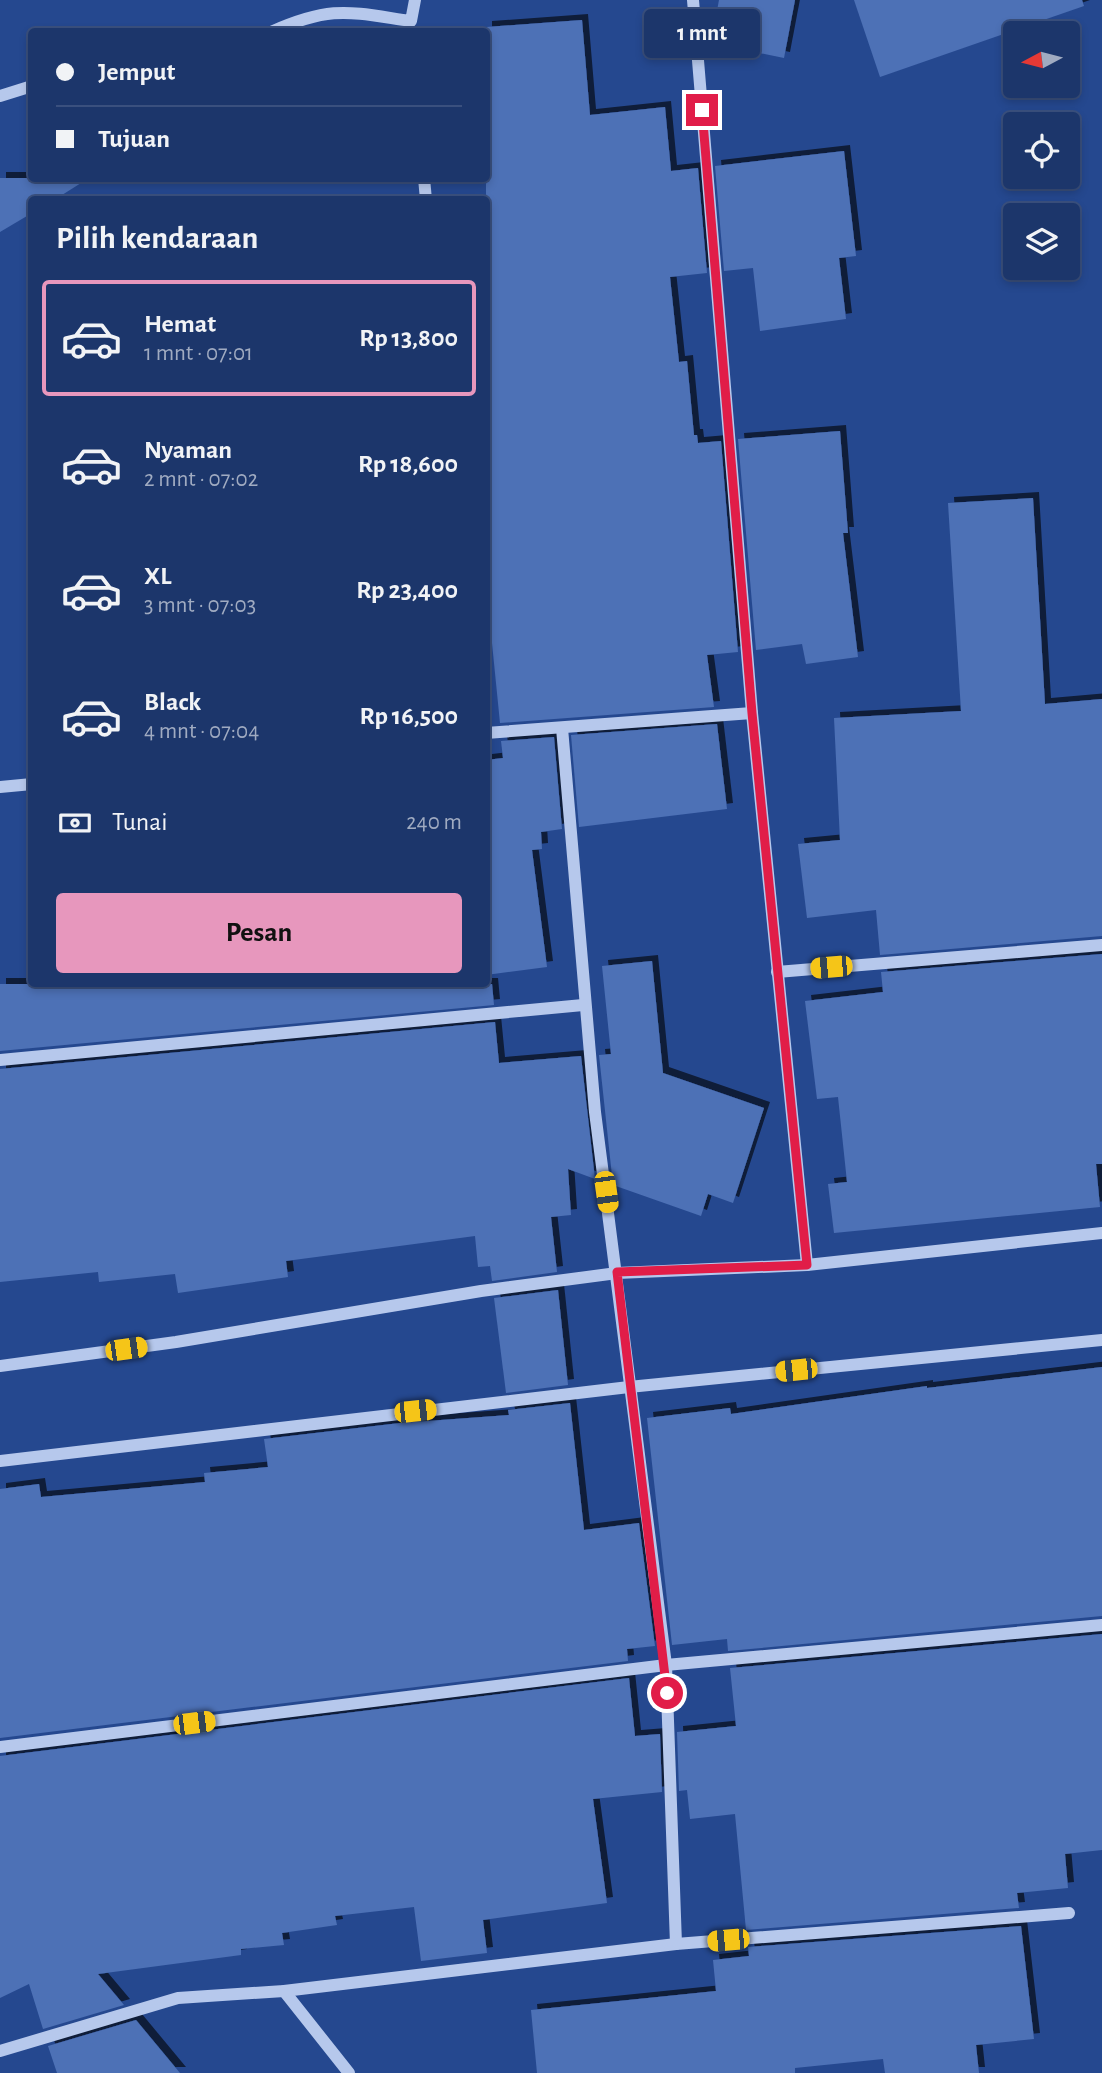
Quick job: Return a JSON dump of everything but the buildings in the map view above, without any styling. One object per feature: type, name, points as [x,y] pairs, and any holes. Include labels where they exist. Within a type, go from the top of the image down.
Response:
[{"type":"street","points":[[280,28],[308,15],[338,10],[412,26],[415,0]]},
{"type":"street","points":[[693,0],[752,713],[807,1265]]},
{"type":"street","points":[[0,96],[28,87]]},
{"type":"street","points":[[490,733],[752,713]]},
{"type":"street","points":[[562,728],[583,1005],[666,1665],[676,1944]]},
{"type":"street","points":[[0,787],[28,784]]},
{"type":"street","points":[[777,972],[1102,945]]},
{"type":"street","points":[[0,1060],[583,1005]]},
{"type":"street","points":[[0,1366],[176,1342],[481,1291],[617,1272],[807,1265],[1102,1233]]},
{"type":"street","points":[[0,1461],[629,1387],[1102,1340]]},
{"type":"street","points":[[0,1747],[666,1665],[1102,1625]]},
{"type":"street","points":[[0,2051],[178,1998],[284,1991],[676,1944],[1069,1913]]},
{"type":"street","points":[[284,1991],[349,2073]]},
{"type":"route","points":[[667,1693],[666,1665],[629,1387],[617,1272],[807,1265],[752,713],[702,110]]}]
